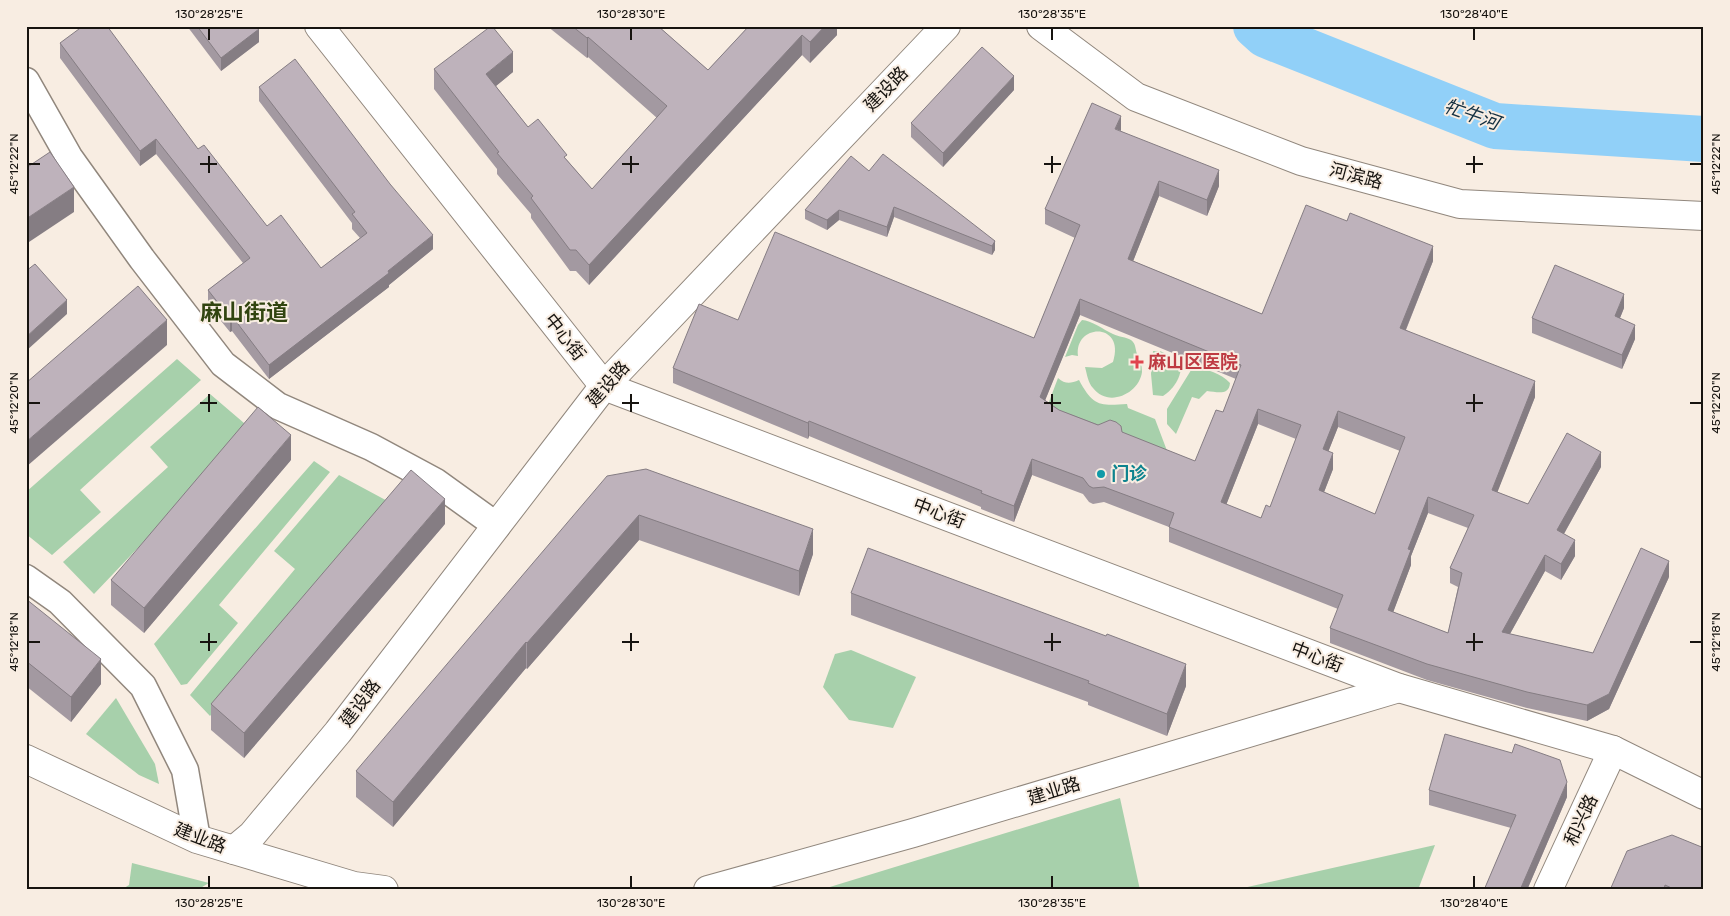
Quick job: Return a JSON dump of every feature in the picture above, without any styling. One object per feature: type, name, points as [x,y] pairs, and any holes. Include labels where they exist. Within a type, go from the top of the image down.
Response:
[{"type":"street","name":"中心街","points":[[319,26],[604,386],[1399,688],[1613,750],[1704,795]]},
{"type":"street","name":"建设路","points":[[243,843],[306,772],[604,386],[946,26]]},
{"type":"street","name":"河滨路","points":[[1041,26],[1136,98],[1301,161],[1460,204],[1704,216]]},
{"type":"street","points":[[26,81],[69,157],[142,259],[223,364],[278,406],[372,447],[404,464],[436,482],[497,526]]},
{"type":"street","points":[[26,578],[60,602],[143,686],[185,770],[196,839]]},
{"type":"street","name":"建业路","points":[[708,890],[913,833],[1399,688]]},
{"type":"street","name":"和兴路","points":[[1548,890],[1613,750]]},
{"type":"street","name":"建业路","points":[[26,759],[196,839],[243,843],[354,886],[384,890]]},
{"type":"green space","points":[[1082,320],[1093,323],[1134,343],[1142,372],[1140,380],[1129,392],[1114,398],[1107,397],[1099,394],[1089,381],[1085,367],[1102,368],[1113,362],[1115,349],[1112,340],[1107,334],[1091,333],[1084,337],[1079,345],[1078,356],[1065,357],[1078,325]]},
{"type":"green space","points":[[1153,351],[1160,351],[1179,360],[1181,370],[1177,380],[1163,396],[1153,395],[1151,374]]},
{"type":"green space","points":[[177,359],[201,380],[80,490],[101,512],[52,555],[26,534],[26,492]]},
{"type":"green space","points":[[1193,367],[1218,374],[1230,383],[1229,387],[1225,392],[1207,391],[1199,399],[1192,397],[1176,434],[1167,424],[1167,409]]},
{"type":"green space","points":[[1058,378],[1068,383],[1079,380],[1093,400],[1110,405],[1127,404],[1128,408],[1155,419],[1169,456],[1044,415]]},
{"type":"green space","points":[[210,394],[251,429],[94,594],[63,562],[168,467],[150,447]]},
{"type":"green space","points":[[314,461],[330,472],[219,605],[238,623],[187,684],[181,685],[154,644]]},
{"type":"green space","points":[[339,475],[393,504],[210,716],[190,695],[295,569],[274,551]]},
{"type":"green space","points":[[851,650],[916,677],[893,728],[849,720],[823,687],[835,654]]},
{"type":"green space","points":[[116,698],[155,764],[159,784],[139,775],[86,734]]},
{"type":"green space","points":[[1120,798],[1140,890],[820,890]]},
{"type":"green space","points":[[1435,845],[1418,890],[1234,890]]},
{"type":"green space","points":[[132,863],[209,883],[197,890],[121,890],[129,885]]},
{"type":"building","points":[[83,26],[107,26],[198,149],[204,145],[267,226],[281,215],[321,268],[367,233],[352,214],[355,212],[259,87],[295,59],[390,184],[433,235],[388,271],[389,273],[269,365],[232,316],[230,318],[208,290],[250,258],[156,139],[140,151],[60,43]]},
{"type":"building","points":[[197,26],[257,26],[259,29],[221,58]]},
{"type":"building","points":[[491,26],[513,52],[486,74],[528,127],[538,119],[567,155],[564,157],[592,189],[667,106],[588,37],[572,26],[658,26],[708,70],[749,26],[825,26],[810,42],[802,35],[589,265],[576,250],[570,250],[531,198],[533,196],[497,153],[499,152],[434,69]]},
{"type":"building","points":[[982,47],[1014,76],[943,153],[911,123]]},
{"type":"building","points":[[1092,103],[1121,116],[1115,129],[1219,170],[1207,200],[1159,181],[1128,259],[1262,314],[1306,205],[1347,221],[1350,213],[1433,246],[1400,328],[1535,381],[1492,490],[1528,504],[1567,433],[1601,452],[1557,530],[1575,540],[1561,564],[1545,555],[1502,632],[1593,653],[1641,548],[1669,561],[1609,694],[1587,705],[1527,692],[1427,664],[1330,628],[1343,595],[1169,527],[1174,513],[1104,487],[1093,488],[1083,478],[1032,459],[1014,506],[981,493],[982,491],[673,368],[699,304],[738,320],[775,232],[1034,338],[1080,225],[1045,209]],"holes":[[[1080,299],[1241,365],[1223,412],[1216,410],[1195,461],[1122,432],[1121,426],[1116,422],[1110,420],[1098,425],[1059,410],[1040,397]],[[1258,409],[1301,425],[1270,507],[1266,505],[1261,518],[1221,502]],[[1338,411],[1405,437],[1375,514],[1319,490],[1333,453],[1323,449]],[[1428,497],[1474,515],[1450,568],[1462,573],[1448,633],[1388,610],[1411,550],[1408,549]]]},
{"type":"building","points":[[50,152],[74,187],[26,219],[26,168]]},
{"type":"building","points":[[883,154],[995,241],[992,246],[894,207],[887,227],[839,210],[827,220],[805,210],[851,156],[869,171]]},
{"type":"building","points":[[35,264],[67,300],[26,337],[26,271]]},
{"type":"building","points":[[1555,265],[1624,294],[1615,316],[1635,325],[1622,355],[1532,318]]},
{"type":"building","points":[[138,286],[167,320],[26,442],[26,383]]},
{"type":"building","points":[[258,407],[291,435],[144,608],[111,580]]},
{"type":"building","points":[[646,469],[813,529],[799,571],[639,515],[526,642],[393,802],[356,771],[607,476]]},
{"type":"building","points":[[411,470],[445,499],[244,733],[211,704]]},
{"type":"building","points":[[868,548],[1186,664],[1167,714],[1088,683],[1089,681],[851,593]]},
{"type":"building","points":[[26,599],[101,659],[71,697],[26,661]]},
{"type":"building","points":[[1445,734],[1512,753],[1515,744],[1560,760],[1567,782],[1520,890],[1484,890],[1516,815],[1429,790]]},
{"type":"building","points":[[1672,835],[1704,848],[1704,890],[1676,890],[1665,885],[1664,890],[1610,890],[1627,851]]},
{"type":"waterway","name":"牤牛河","points":[[1256,26],[1266,35],[1495,126],[1704,139]]},
{"type":"place","name":"麻山区医院","points":[[1137,362]]},
{"type":"place","name":"门诊","points":[[1101,474]]},
{"type":"district","name":"麻山街道","points":[[244,312]]}]
